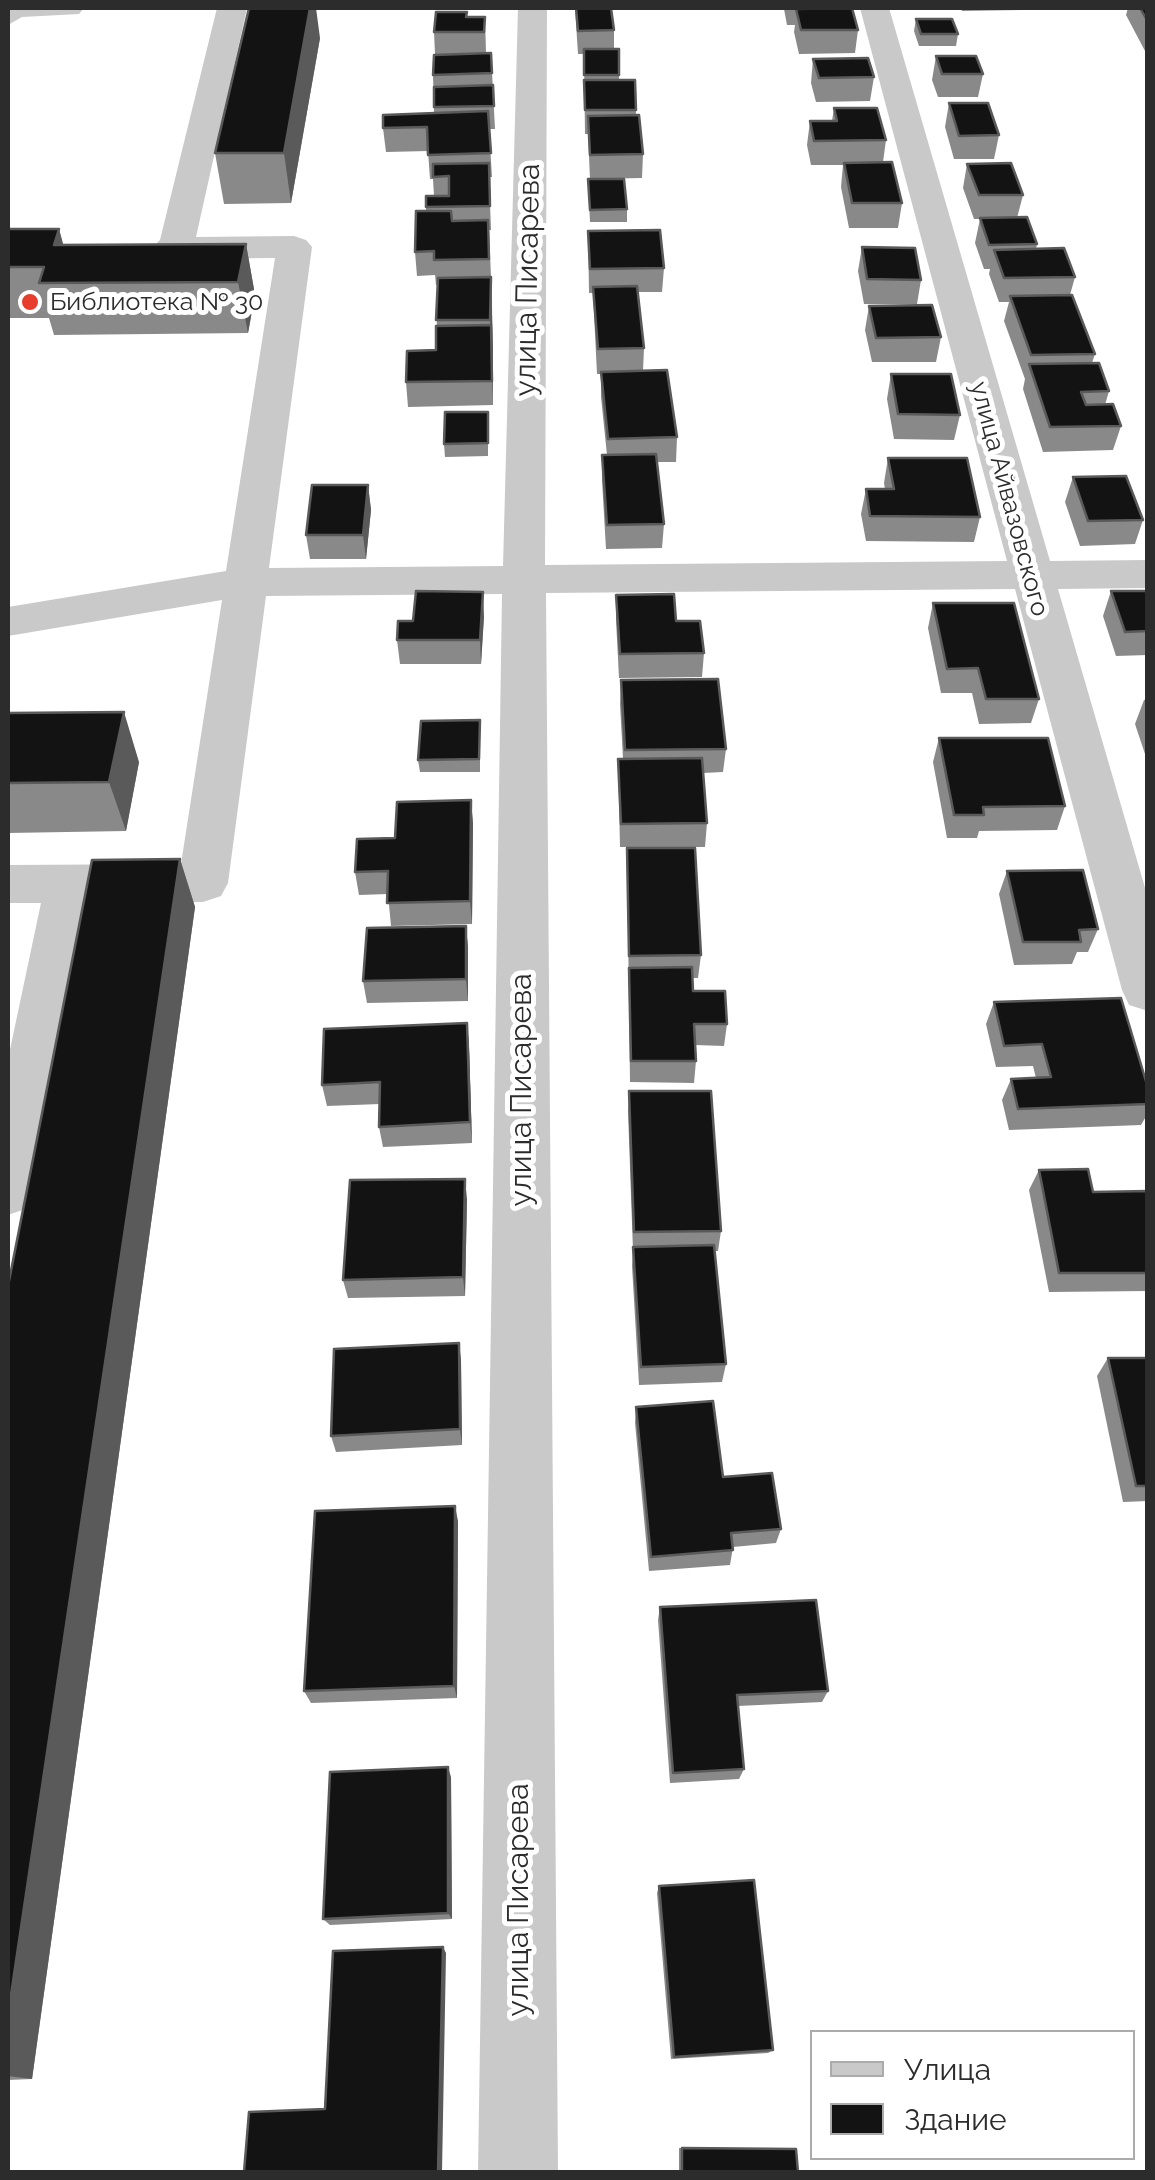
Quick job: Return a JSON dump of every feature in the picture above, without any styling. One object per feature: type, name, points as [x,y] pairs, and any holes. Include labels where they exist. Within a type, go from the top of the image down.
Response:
[{"type":"street","points":[[8,16],[11,8],[68,8]]},
{"type":"street","points":[[176,248],[232,8]]},
{"type":"street","name":"улица Писарева","points":[[518,2172],[524,579],[532,8]]},
{"type":"street","name":"улица Айвазовского","points":[[874,8],[1148,990]]},
{"type":"street","points":[[8,884],[203,883],[294,247],[139,248]]},
{"type":"street","points":[[8,622],[247,582],[1148,574]]},
{"type":"street","points":[[8,1190],[70,884]]},
{"type":"building","points":[[249,8],[310,8],[284,153],[215,153]]},
{"type":"building","points":[[576,8],[611,8],[614,30],[578,31]]},
{"type":"building","points":[[852,8],[858,30],[801,30],[796,9]]},
{"type":"building","points":[[436,12],[467,12],[466,17],[485,17],[484,32],[434,32]]},
{"type":"building","points":[[916,19],[952,19],[958,34],[921,34]]},
{"type":"building","points":[[584,49],[619,49],[619,75],[584,75]]},
{"type":"building","points":[[491,53],[492,73],[433,75],[434,55]]},
{"type":"building","points":[[936,56],[976,56],[983,74],[942,74]]},
{"type":"building","points":[[868,58],[874,77],[819,78],[813,59]]},
{"type":"building","points":[[584,80],[635,80],[636,110],[585,110]]},
{"type":"building","points":[[493,85],[494,106],[434,107],[434,87]]},
{"type":"building","points":[[949,103],[988,103],[999,135],[959,136]]},
{"type":"building","points":[[834,108],[877,108],[886,140],[814,141],[810,121],[837,121]]},
{"type":"building","points":[[488,111],[491,153],[428,155],[427,127],[383,128],[383,115]]},
{"type":"building","points":[[639,115],[643,154],[590,155],[588,116]]},
{"type":"building","points":[[892,162],[902,203],[852,203],[844,163]]},
{"type":"building","points":[[489,163],[490,206],[426,207],[426,196],[449,196],[449,176],[433,177],[433,164]]},
{"type":"building","points":[[1011,163],[1023,195],[979,195],[967,164]]},
{"type":"building","points":[[588,179],[624,179],[627,209],[590,210]]},
{"type":"building","points":[[416,211],[451,211],[452,221],[488,220],[489,259],[434,260],[434,251],[415,252]]},
{"type":"building","points":[[1027,217],[1037,244],[989,245],[980,218]]},
{"type":"building","points":[[8,229],[59,229],[54,245],[246,244],[238,282],[39,283],[44,267],[8,267]]},
{"type":"building","points":[[660,230],[664,268],[590,269],[588,231]]},
{"type":"building","points":[[862,247],[915,248],[921,280],[867,279]]},
{"type":"building","points":[[1064,248],[1075,277],[1004,278],[994,250]]},
{"type":"building","points":[[491,277],[490,320],[436,320],[438,278]]},
{"type":"building","points":[[637,286],[644,348],[598,349],[593,287]]},
{"type":"building","points":[[1072,295],[1095,354],[1031,355],[1010,296]]},
{"type":"building","points":[[932,305],[941,337],[876,338],[869,306]]},
{"type":"building","points":[[491,325],[492,381],[406,382],[407,351],[436,350],[436,326]]},
{"type":"building","points":[[1099,363],[1109,391],[1081,392],[1086,405],[1113,404],[1121,426],[1050,427],[1029,364]]},
{"type":"building","points":[[667,370],[677,437],[608,439],[601,372]]},
{"type":"building","points":[[891,374],[951,374],[960,415],[898,414]]},
{"type":"building","points":[[445,412],[488,412],[488,443],[444,444]]},
{"type":"building","points":[[656,454],[664,524],[607,525],[602,455]]},
{"type":"building","points":[[888,458],[967,458],[980,517],[870,516],[866,489],[894,489]]},
{"type":"building","points":[[1126,476],[1143,520],[1088,521],[1073,477]]},
{"type":"building","points":[[312,485],[368,485],[363,535],[306,535]]},
{"type":"building","points":[[416,591],[483,592],[480,640],[397,640],[398,621],[413,621]]},
{"type":"building","points":[[1111,591],[1148,591],[1148,631],[1125,632]]},
{"type":"building","points":[[674,594],[676,621],[700,621],[704,653],[620,654],[616,595]]},
{"type":"building","points":[[933,603],[1014,603],[1039,699],[986,699],[978,668],[947,669]]},
{"type":"building","points":[[718,679],[726,749],[625,750],[621,680]]},
{"type":"building","points":[[124,712],[109,782],[8,783],[8,713]]},
{"type":"building","points":[[480,720],[479,759],[418,760],[421,721]]},
{"type":"building","points":[[939,738],[1048,738],[1065,806],[983,807],[984,815],[954,815]]},
{"type":"building","points":[[702,758],[707,823],[621,824],[618,759]]},
{"type":"building","points":[[471,800],[470,901],[387,903],[388,871],[355,872],[357,839],[395,838],[397,802]]},
{"type":"building","points":[[627,848],[695,848],[701,955],[629,956]]},
{"type":"building","points":[[180,859],[8,2015],[8,1286],[92,860]]},
{"type":"building","points":[[1083,870],[1098,929],[1079,930],[1081,942],[1023,942],[1007,871]]},
{"type":"building","points":[[466,926],[466,979],[363,981],[367,928]]},
{"type":"building","points":[[692,967],[693,991],[725,991],[727,1024],[694,1024],[696,1061],[631,1061],[629,968]]},
{"type":"building","points":[[1121,998],[1148,1088],[1148,1104],[1018,1109],[1011,1079],[1051,1077],[1042,1044],[1004,1046],[994,1002]]},
{"type":"building","points":[[467,1023],[470,1122],[379,1127],[380,1082],[322,1085],[324,1029]]},
{"type":"building","points":[[629,1091],[711,1091],[721,1231],[634,1232]]},
{"type":"building","points":[[1088,1169],[1093,1192],[1148,1191],[1148,1273],[1059,1273],[1039,1170]]},
{"type":"building","points":[[465,1179],[463,1277],[343,1280],[350,1180]]},
{"type":"building","points":[[714,1245],[726,1364],[641,1367],[633,1247]]},
{"type":"building","points":[[459,1343],[460,1429],[331,1436],[334,1349]]},
{"type":"building","points":[[1108,1358],[1148,1358],[1148,1486],[1136,1486]]},
{"type":"building","points":[[713,1401],[723,1477],[772,1473],[781,1529],[731,1533],[733,1550],[651,1557],[636,1407]]},
{"type":"building","points":[[455,1506],[454,1686],[304,1691],[315,1511]]},
{"type":"building","points":[[816,1600],[828,1691],[737,1695],[744,1769],[673,1773],[660,1607]]},
{"type":"building","points":[[448,1767],[448,1913],[323,1919],[330,1772]]},
{"type":"building","points":[[754,1880],[773,2050],[674,2057],[659,1886]]},
{"type":"building","points":[[443,1947],[438,2172],[244,2172],[249,2112],[325,2109],[333,1951]]},
{"type":"building","points":[[682,2148],[796,2149],[798,2172],[682,2172]]},
{"type":"place","name":"Библиотека № 30","points":[[30,302]]}]
